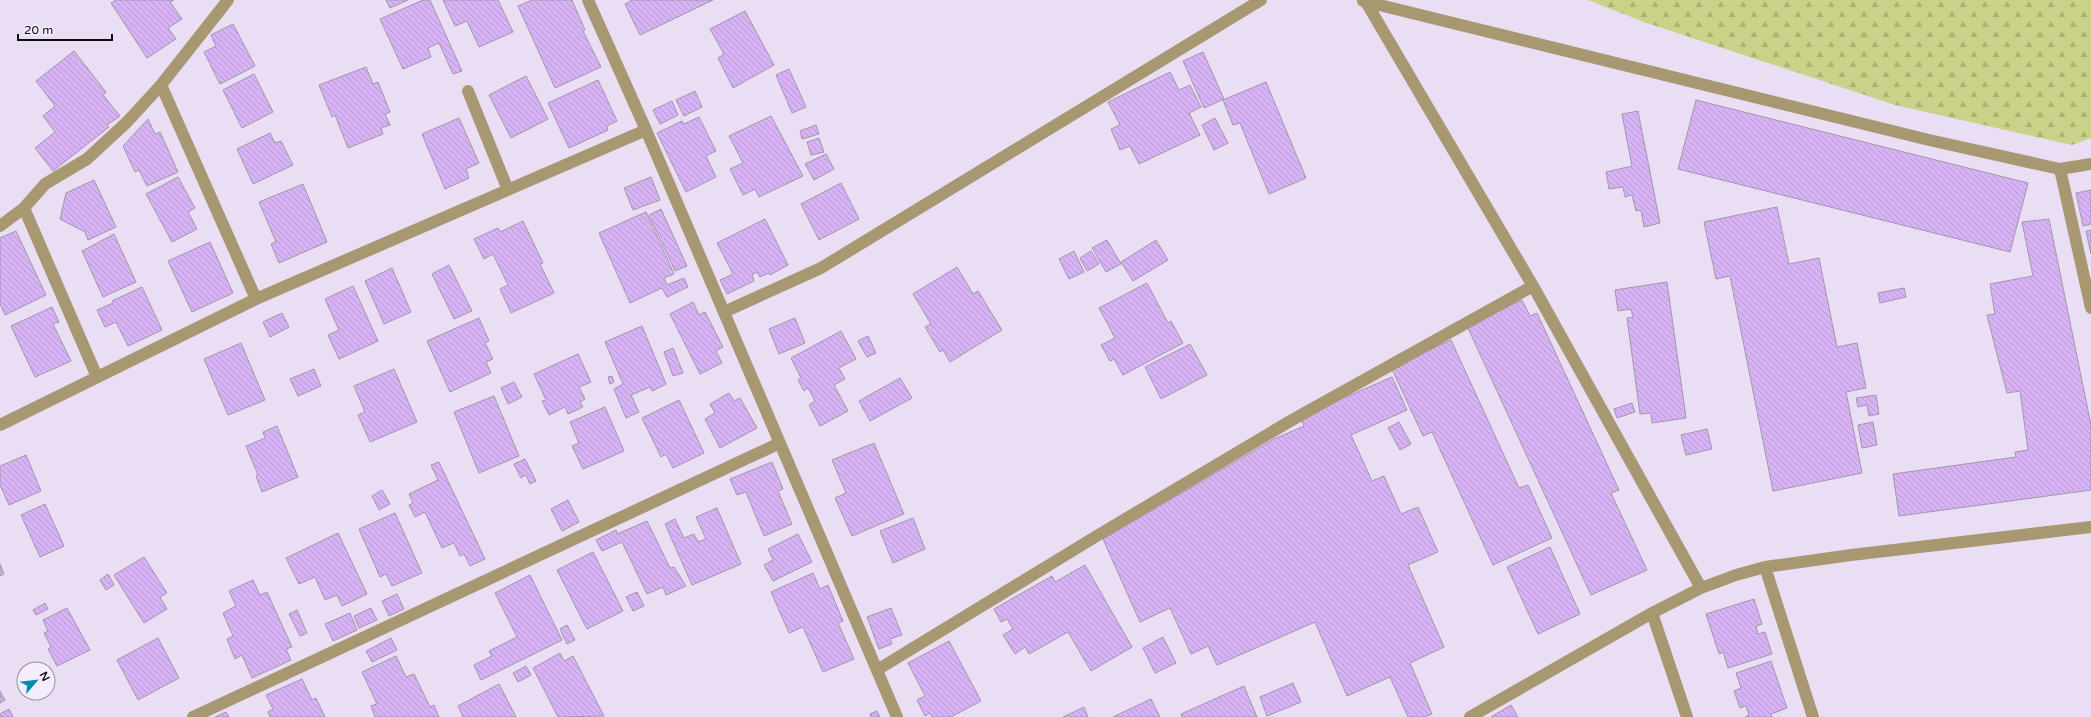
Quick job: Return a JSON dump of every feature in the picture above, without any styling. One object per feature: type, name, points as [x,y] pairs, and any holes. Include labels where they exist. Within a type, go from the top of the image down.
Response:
[{"type":"street","points":[[588,0],[646,130],[897,717]]},
{"type":"street","points":[[724,312],[822,268],[1261,0]]},
{"type":"street","points":[[0,226],[24,208],[45,184],[87,159],[107,142],[160,85],[225,1]]},
{"type":"street","points":[[1363,1],[1929,140],[2060,169],[2091,164]]},
{"type":"street","points":[[1363,1],[1533,286],[1701,588]]},
{"type":"street","points":[[160,85],[256,299]]},
{"type":"street","points":[[468,91],[508,190]]},
{"type":"street","points":[[0,425],[256,299],[646,130]]},
{"type":"street","points":[[2060,169],[2091,308]]},
{"type":"street","points":[[24,208],[97,377]]},
{"type":"street","points":[[877,670],[1094,537],[1292,420],[1533,286]]},
{"type":"street","points":[[193,717],[780,443]]},
{"type":"street","points":[[1470,717],[1652,613],[1701,588],[1765,567],[1851,555],[2091,527]]},
{"type":"street","points":[[1765,567],[1813,717]]},
{"type":"street","points":[[1652,613],[1687,717]]},
{"type":"green space","points":[[1588,0],[2091,0],[2091,138],[2072,145],[1895,105],[1644,22]]},
{"type":"building","points":[[116,0],[174,0],[170,2],[182,19],[168,28],[176,39],[147,58],[111,3]]},
{"type":"building","points":[[386,0],[408,0],[390,8]]},
{"type":"building","points":[[423,0],[430,0],[462,71],[453,74],[439,43],[428,48],[431,57],[403,69],[380,19]]},
{"type":"building","points":[[443,0],[498,0],[513,32],[479,47],[467,21],[455,26]]},
{"type":"building","points":[[532,0],[572,0],[585,30],[583,31],[601,67],[555,88],[518,6]]},
{"type":"building","points":[[632,0],[713,0],[640,35],[625,4]]},
{"type":"building","points":[[745,11],[774,65],[733,88],[718,58],[724,54],[710,29]]},
{"type":"building","points":[[233,24],[255,66],[220,84],[204,52],[216,46],[211,35]]},
{"type":"building","points":[[74,51],[106,92],[103,95],[120,116],[107,125],[109,127],[53,171],[35,148],[55,132],[43,116],[55,106],[36,81]]},
{"type":"building","points":[[1203,52],[1224,99],[1204,108],[1183,61]]},
{"type":"building","points":[[366,67],[373,84],[378,82],[390,112],[385,114],[390,125],[381,128],[383,134],[348,148],[335,115],[332,117],[319,85]]},
{"type":"building","points":[[789,69],[806,107],[792,113],[776,75]]},
{"type":"building","points":[[1170,72],[1179,90],[1190,85],[1201,107],[1189,113],[1200,135],[1139,164],[1130,146],[1120,150],[1111,129],[1120,125],[1108,102]]},
{"type":"building","points":[[254,74],[273,112],[242,128],[223,90]]},
{"type":"building","points":[[526,76],[548,119],[511,138],[489,95]]},
{"type":"building","points":[[598,80],[617,121],[607,126],[608,130],[569,148],[548,103]]},
{"type":"building","points":[[1266,82],[1306,178],[1269,194],[1240,123],[1233,125],[1223,100]]},
{"type":"building","points":[[695,91],[702,107],[684,116],[676,100]]},
{"type":"building","points":[[1696,100],[2028,183],[2010,252],[1678,169]]},
{"type":"building","points":[[672,101],[678,115],[660,124],[653,110]]},
{"type":"building","points":[[1638,111],[1660,223],[1644,227],[1641,210],[1636,211],[1632,195],[1625,197],[1623,187],[1609,189],[1606,172],[1632,166],[1622,114]]},
{"type":"building","points":[[771,116],[803,176],[759,197],[755,189],[743,195],[730,169],[743,163],[729,136]]},
{"type":"building","points":[[699,117],[716,151],[706,156],[716,177],[686,192],[657,133],[682,121],[684,124]]},
{"type":"building","points":[[459,118],[479,163],[466,169],[469,178],[445,189],[422,134]]},
{"type":"building","points":[[1215,118],[1228,143],[1214,150],[1202,125]]},
{"type":"building","points":[[148,119],[155,134],[160,132],[178,172],[147,186],[139,170],[135,172],[123,146]]},
{"type":"building","points":[[816,125],[819,134],[802,139],[800,131]]},
{"type":"building","points":[[270,133],[275,143],[281,141],[293,165],[253,184],[237,149]]},
{"type":"building","points":[[819,138],[824,152],[811,155],[807,142]]},
{"type":"building","points":[[826,154],[834,169],[814,180],[805,164]]},
{"type":"building","points":[[178,177],[195,208],[188,212],[197,229],[172,242],[146,194]]},
{"type":"building","points":[[651,177],[660,200],[633,210],[624,188]]},
{"type":"building","points":[[94,180],[116,227],[88,240],[85,232],[60,219],[66,193]]},
{"type":"building","points":[[841,183],[859,219],[819,240],[801,204]]},
{"type":"building","points":[[303,184],[327,242],[279,263],[271,244],[276,242],[259,202]]},
{"type":"building","points":[[2091,190],[2091,224],[2083,226],[2076,193]]},
{"type":"building","points":[[1777,207],[1789,264],[1819,258],[1837,347],[1857,343],[1866,388],[1846,392],[1862,473],[1773,491],[1730,276],[1716,279],[1704,222]]},
{"type":"building","points":[[661,209],[687,266],[675,271],[649,215]]},
{"type":"building","points":[[646,212],[674,274],[664,278],[667,285],[684,278],[688,287],[667,297],[662,288],[630,303],[599,233]]},
{"type":"building","points":[[765,219],[788,265],[770,275],[769,273],[760,277],[757,272],[752,275],[754,281],[727,294],[720,280],[733,274],[717,243]]},
{"type":"building","points":[[2049,219],[2091,425],[2091,490],[1899,516],[1893,474],[2016,457],[2015,452],[2028,450],[2020,391],[2007,393],[1987,315],[1995,314],[1990,284],[2033,276],[2022,222]]},
{"type":"building","points":[[523,221],[543,263],[540,264],[554,293],[511,313],[500,289],[508,285],[493,254],[484,259],[474,239],[498,228],[500,232]]},
{"type":"building","points":[[2091,230],[2091,254],[2086,231]]},
{"type":"building","points":[[16,231],[46,295],[5,315],[0,304],[0,238]]},
{"type":"building","points":[[114,234],[136,282],[103,297],[82,251]]},
{"type":"building","points":[[1107,240],[1121,264],[1106,272],[1092,248]]},
{"type":"building","points":[[1156,240],[1168,260],[1133,281],[1121,262]]},
{"type":"building","points":[[210,242],[233,293],[192,312],[168,261]]},
{"type":"building","points":[[1074,251],[1084,272],[1069,279],[1059,259]]},
{"type":"building","points":[[1091,251],[1099,264],[1087,271],[1080,258]]},
{"type":"building","points":[[449,265],[472,311],[454,319],[432,274]]},
{"type":"building","points":[[957,267],[973,294],[978,291],[1002,330],[950,362],[943,350],[940,352],[925,327],[931,324],[913,294]]},
{"type":"building","points":[[392,268],[411,312],[384,324],[365,281]]},
{"type":"building","points":[[1667,282],[1686,418],[1652,423],[1651,413],[1640,414],[1627,318],[1633,317],[1631,309],[1618,311],[1615,290]]},
{"type":"building","points":[[1147,283],[1168,323],[1171,321],[1183,343],[1123,375],[1114,359],[1110,361],[1101,345],[1115,338],[1099,308]]},
{"type":"building","points":[[353,286],[378,341],[339,359],[328,335],[339,330],[325,299]]},
{"type":"building","points":[[142,287],[162,330],[128,346],[116,322],[105,327],[97,310]]},
{"type":"building","points":[[1904,288],[1906,297],[1880,303],[1878,293]]},
{"type":"building","points":[[1522,300],[1530,316],[1537,313],[1619,490],[1611,493],[1647,570],[1591,595],[1467,326]]},
{"type":"building","points":[[693,302],[699,315],[705,312],[723,347],[716,351],[722,363],[700,374],[670,314]]},
{"type":"building","points":[[52,307],[59,322],[53,324],[71,361],[35,377],[11,326]]},
{"type":"building","points":[[282,313],[289,327],[270,337],[263,322]]},
{"type":"building","points":[[479,318],[489,341],[485,343],[493,359],[486,362],[491,373],[450,392],[427,341]]},
{"type":"building","points":[[795,318],[805,343],[779,354],[769,329]]},
{"type":"building","points":[[642,326],[666,384],[652,391],[650,387],[631,395],[639,412],[626,418],[614,389],[623,384],[605,342]]},
{"type":"building","points":[[841,331],[856,359],[839,368],[845,379],[834,385],[848,411],[820,426],[809,405],[815,401],[808,388],[804,391],[798,380],[801,378],[791,358]]},
{"type":"building","points":[[868,336],[876,353],[867,357],[858,341]]},
{"type":"building","points":[[1451,340],[1519,488],[1528,485],[1552,538],[1493,565],[1432,432],[1423,436],[1391,367]]},
{"type":"building","points":[[241,343],[265,400],[228,415],[204,359]]},
{"type":"building","points":[[1190,344],[1207,375],[1161,399],[1145,367]]},
{"type":"building","points":[[673,348],[683,373],[673,376],[664,352]]},
{"type":"building","points":[[578,354],[591,382],[579,387],[585,399],[580,402],[583,407],[568,414],[565,407],[549,415],[542,401],[546,400],[534,374]]},
{"type":"building","points":[[314,369],[321,386],[298,396],[290,379]]},
{"type":"building","points":[[394,369],[417,422],[370,442],[358,415],[365,412],[354,386]]},
{"type":"building","points":[[612,376],[614,382],[610,384],[608,377]]},
{"type":"building","points":[[1392,377],[1407,410],[1351,435],[1372,481],[1384,476],[1401,514],[1418,507],[1438,552],[1408,565],[1444,647],[1410,663],[1432,714],[1425,717],[1408,717],[1390,677],[1347,696],[1315,622],[1217,665],[1208,646],[1191,654],[1170,608],[1140,622],[1103,539],[1274,439],[1304,426],[1300,417]]},
{"type":"building","points":[[900,378],[912,398],[870,421],[859,401]]},
{"type":"building","points":[[514,382],[522,397],[508,404],[501,388]]},
{"type":"building","points":[[729,393],[734,401],[740,398],[757,428],[720,448],[705,419],[715,413],[710,404]]},
{"type":"building","points":[[1876,395],[1879,414],[1869,416],[1867,405],[1858,407],[1856,398]]},
{"type":"building","points":[[494,396],[519,456],[479,473],[454,412]]},
{"type":"building","points":[[679,400],[704,453],[673,468],[666,454],[661,457],[642,418]]},
{"type":"building","points":[[1632,403],[1635,412],[1617,418],[1614,409]]},
{"type":"building","points":[[605,407],[624,451],[583,469],[572,446],[579,443],[570,422]]},
{"type":"building","points":[[1399,422],[1411,444],[1400,450],[1388,428]]},
{"type":"building","points":[[1873,422],[1877,445],[1862,448],[1858,425]]},
{"type":"building","points":[[277,426],[298,477],[262,492],[256,476],[258,475],[246,446],[265,438],[263,432]]},
{"type":"building","points":[[1707,429],[1712,449],[1686,455],[1681,435]]},
{"type":"building","points":[[874,443],[904,514],[852,536],[835,498],[846,493],[832,460]]},
{"type":"building","points":[[26,455],[41,491],[9,505],[0,485],[0,466]]},
{"type":"building","points":[[525,459],[536,481],[530,484],[526,475],[521,478],[514,464]]},
{"type":"building","points":[[439,462],[485,559],[470,566],[464,554],[460,556],[454,543],[442,548],[425,512],[415,517],[409,505],[413,503],[409,494],[438,480],[431,465]]},
{"type":"building","points":[[772,462],[783,489],[778,491],[792,524],[764,536],[746,492],[737,495],[730,479]]},
{"type":"building","points":[[382,490],[390,504],[379,510],[372,496]]},
{"type":"building","points":[[568,500],[579,522],[562,531],[551,509]]},
{"type":"building","points":[[45,504],[64,546],[40,557],[21,515]]},
{"type":"building","points":[[717,508],[741,564],[692,585],[665,524],[675,519],[684,538],[694,534],[698,542],[706,539],[696,517]]},
{"type":"building","points":[[395,513],[422,573],[392,586],[386,574],[380,577],[359,529]]},
{"type":"building","points":[[913,518],[925,549],[893,563],[880,531]]},
{"type":"building","points":[[647,521],[670,568],[674,567],[686,586],[666,595],[663,587],[647,594],[622,542],[602,551],[596,540],[616,530],[617,534]]},
{"type":"building","points":[[338,533],[367,594],[342,606],[337,595],[325,600],[315,577],[299,584],[286,558]]},
{"type":"building","points":[[798,534],[812,562],[773,581],[764,565],[773,560],[768,549]]},
{"type":"building","points":[[1550,547],[1580,614],[1538,634],[1507,567]]},
{"type":"building","points":[[593,552],[623,611],[587,629],[557,570]]},
{"type":"building","points":[[144,557],[167,593],[160,597],[167,609],[144,623],[114,575]]},
{"type":"building","points":[[0,564],[4,574],[0,576]]},
{"type":"building","points":[[1085,565],[1132,647],[1091,671],[1068,632],[1029,654],[1025,647],[1015,654],[1003,635],[1013,629],[1007,619],[1001,622],[994,609],[1052,576],[1055,582]]},
{"type":"building","points":[[813,573],[820,589],[828,585],[843,621],[838,623],[854,659],[823,672],[803,627],[789,633],[771,592]]},
{"type":"building","points":[[108,574],[114,585],[106,590],[100,580]]},
{"type":"building","points":[[530,575],[562,640],[481,680],[474,665],[492,656],[489,651],[517,637],[495,593]]},
{"type":"building","points":[[253,580],[260,595],[267,592],[292,647],[286,649],[291,660],[252,678],[242,655],[235,659],[227,639],[233,636],[223,613],[236,606],[229,591]]},
{"type":"building","points":[[637,592],[644,606],[633,611],[626,597]]},
{"type":"building","points":[[397,594],[404,609],[389,616],[382,601]]},
{"type":"building","points":[[1754,599],[1762,624],[1756,626],[1758,634],[1765,632],[1772,654],[1728,668],[1723,652],[1719,654],[1706,614]]},
{"type":"building","points":[[45,603],[48,609],[36,615],[33,610]]},
{"type":"building","points":[[67,608],[90,650],[57,666],[56,661],[54,661],[48,649],[51,647],[44,633],[48,631],[43,620]]},
{"type":"building","points":[[371,608],[377,620],[359,628],[354,616]]},
{"type":"building","points":[[891,608],[902,635],[890,639],[892,644],[879,649],[867,617]]},
{"type":"building","points":[[297,610],[307,633],[300,636],[289,614]]},
{"type":"building","points":[[350,613],[357,630],[333,641],[325,624]]},
{"type":"building","points":[[567,625],[575,640],[567,644],[560,629]]},
{"type":"building","points":[[1163,637],[1176,663],[1155,673],[1143,648]]},
{"type":"building","points":[[158,638],[179,678],[138,700],[117,660]]},
{"type":"building","points":[[391,638],[397,650],[372,662],[366,651]]},
{"type":"building","points":[[949,641],[981,701],[951,717],[932,717],[930,713],[925,716],[917,700],[925,696],[908,663]]},
{"type":"building","points":[[560,653],[564,661],[573,656],[604,716],[558,717],[533,668]]},
{"type":"building","points":[[396,656],[406,677],[414,674],[430,707],[434,705],[439,717],[375,717],[371,706],[377,704],[362,672]]},
{"type":"building","points":[[1771,661],[1787,708],[1771,714],[1772,717],[1745,717],[1749,715],[1746,706],[1740,708],[1734,691],[1741,688],[1736,673]]},
{"type":"building","points":[[526,666],[531,675],[518,682],[513,673]]},
{"type":"building","points":[[302,679],[312,700],[316,698],[325,717],[270,717],[268,712],[273,709],[266,695]]},
{"type":"building","points":[[1293,683],[1301,702],[1267,716],[1260,697]]},
{"type":"building","points":[[499,684],[516,717],[463,717],[458,706]]},
{"type":"building","points":[[1244,686],[1257,717],[1182,717],[1181,714]]},
{"type":"building","points":[[0,691],[5,700],[0,703]]},
{"type":"building","points":[[1151,699],[1160,717],[1113,717]]},
{"type":"building","points":[[1511,705],[1518,717],[1491,717]]},
{"type":"building","points":[[1084,707],[1088,717],[1063,717]]},
{"type":"building","points":[[9,709],[13,717],[0,717],[0,714]]},
{"type":"building","points":[[877,711],[880,717],[871,717],[870,714]]},
{"type":"building","points":[[226,712],[229,717],[215,717]]}]
